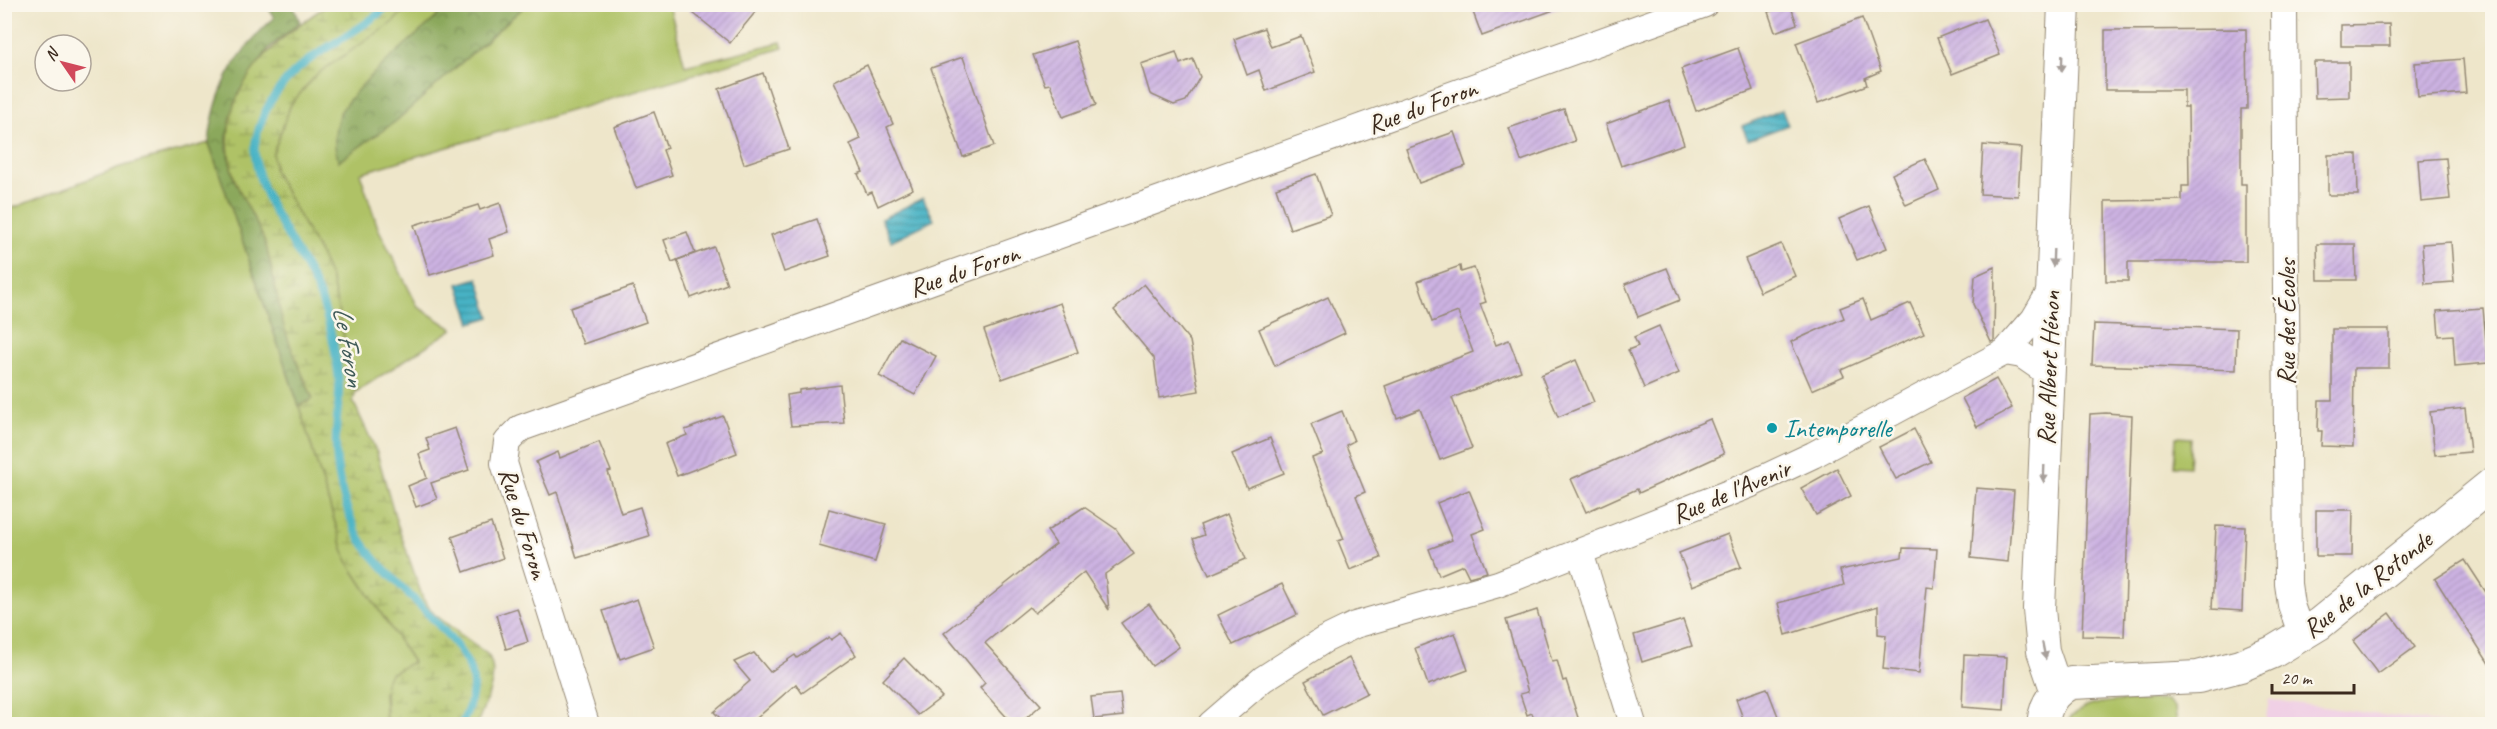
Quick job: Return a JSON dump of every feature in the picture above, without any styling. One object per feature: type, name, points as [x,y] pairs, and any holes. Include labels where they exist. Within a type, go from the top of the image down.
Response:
[{"type":"street","name":"Rue du Foron","points":[[585,724],[504,463],[507,442],[521,428],[1705,4]]},
{"type":"street","name":"Rue Albert Hénon","points":[[2057,692],[2043,651],[2039,609],[2064,4]]},
{"type":"street","name":"Rue des Écoles","points":[[2284,4],[2288,584],[2291,604],[2302,636]]},
{"type":"street","name":"Rue de l'Avenir","points":[[1211,724],[1263,679],[1324,640],[1355,625],[1478,591],[1760,480],[1945,386],[2005,352],[2034,319],[2051,290]]},
{"type":"street","points":[[2005,352],[2022,355],[2048,373]]},
{"type":"street","name":"Rue de la Rotonde","points":[[2057,692],[2079,681],[2169,680],[2219,673],[2260,659],[2302,636],[2493,484]]},
{"type":"street","points":[[1580,552],[1633,724]]},
{"type":"street","points":[[2043,724],[2047,706],[2057,692]]},
{"type":"shaded area","points":[[2269,699],[2272,700],[2448,724],[2265,724]]},
{"type":"green space","points":[[267,5],[293,5],[300,22],[269,48],[239,92],[227,134],[227,150],[234,179],[265,241],[284,325],[313,400],[299,406],[209,143],[221,89],[248,45],[274,18]]},
{"type":"green space","points":[[328,5],[410,5],[393,22],[317,74],[291,104],[273,153],[274,171],[319,252],[332,282],[356,392],[353,401],[377,453],[396,520],[423,599],[434,614],[488,655],[492,663],[490,690],[477,724],[386,724],[385,683],[390,674],[413,662],[347,561],[299,406],[313,399],[286,333],[265,243],[234,177],[228,148],[230,122],[237,98],[249,76],[265,55],[284,37]]},
{"type":"green space","points":[[410,5],[435,5],[438,16],[366,81],[339,114],[339,161],[396,121],[526,5],[669,5],[685,66],[781,42],[783,48],[360,173],[378,228],[418,307],[453,329],[356,392],[332,282],[319,252],[274,171],[273,153],[291,104],[317,73],[392,22]]},
{"type":"green space","points":[[435,5],[526,5],[396,121],[339,161],[335,133],[337,121],[344,106],[368,79],[438,16]]},
{"type":"green space","points":[[209,143],[299,406],[347,561],[413,662],[390,674],[384,693],[386,724],[5,724],[5,207],[13,208],[120,167]]},
{"type":"green space","points":[[2176,437],[2191,438],[2189,467],[2174,466]]},
{"type":"green space","points":[[2167,700],[2175,708],[2177,724],[2066,724],[2074,714],[2097,704]]},
{"type":"water","points":[[1782,110],[1788,125],[1748,140],[1742,126]]},
{"type":"water","points":[[923,198],[934,220],[891,241],[881,219]]},
{"type":"water","points":[[478,278],[490,317],[471,323],[458,284]]},
{"type":"building","points":[[682,4],[762,4],[730,43]]},
{"type":"building","points":[[1470,4],[1561,4],[1562,7],[1482,36]]},
{"type":"building","points":[[1790,4],[1797,24],[1775,32],[1768,12]]},
{"type":"building","points":[[1862,18],[1881,71],[1865,78],[1867,85],[1818,103],[1796,43]]},
{"type":"building","points":[[1985,19],[2000,55],[1952,74],[1937,38]]},
{"type":"building","points":[[2389,24],[2390,46],[2341,46],[2341,25]]},
{"type":"building","points":[[1264,28],[1271,47],[1301,36],[1315,72],[1266,91],[1259,70],[1247,75],[1234,39]]},
{"type":"building","points":[[2246,29],[2247,109],[2241,109],[2241,184],[2246,184],[2246,262],[2128,262],[2128,281],[2106,281],[2105,201],[2182,200],[2182,186],[2189,186],[2188,107],[2184,107],[2184,90],[2105,90],[2105,30]]},
{"type":"building","points":[[1075,41],[1096,105],[1063,117],[1050,84],[1045,85],[1033,55]]},
{"type":"building","points":[[1738,48],[1753,90],[1696,111],[1681,69]]},
{"type":"building","points":[[1176,52],[1180,64],[1193,59],[1200,77],[1186,101],[1174,105],[1150,94],[1141,64]]},
{"type":"building","points":[[963,57],[994,146],[963,157],[931,68]]},
{"type":"building","points":[[2463,59],[2466,93],[2418,97],[2415,63]]},
{"type":"building","points":[[2314,62],[2349,62],[2349,97],[2315,98]]},
{"type":"building","points":[[867,65],[893,124],[887,127],[913,189],[878,206],[872,192],[867,194],[858,174],[863,172],[850,144],[861,139],[834,81]]},
{"type":"building","points":[[763,73],[789,149],[744,164],[719,89]]},
{"type":"building","points":[[1669,101],[1684,144],[1621,166],[1606,124]]},
{"type":"building","points":[[1564,109],[1575,141],[1521,161],[1509,128]]},
{"type":"building","points":[[654,112],[667,148],[663,150],[672,175],[636,188],[614,127]]},
{"type":"building","points":[[1454,132],[1466,166],[1419,183],[1406,149]]},
{"type":"building","points":[[1983,145],[2021,148],[2018,196],[1980,194]]},
{"type":"building","points":[[2357,154],[2358,195],[2328,195],[2328,155]]},
{"type":"building","points":[[2446,158],[2450,199],[2421,202],[2418,160]]},
{"type":"building","points":[[1925,159],[1939,190],[1906,205],[1892,174]]},
{"type":"building","points":[[1316,174],[1331,215],[1290,229],[1276,188]]},
{"type":"building","points":[[500,203],[509,232],[489,239],[494,255],[430,275],[414,225],[478,205],[480,210]]},
{"type":"building","points":[[1869,206],[1887,248],[1857,260],[1839,219]]},
{"type":"building","points":[[817,219],[830,256],[784,272],[771,235]]},
{"type":"building","points":[[687,232],[695,253],[672,262],[664,240]]},
{"type":"building","points":[[2451,242],[2454,282],[2425,284],[2422,244]]},
{"type":"building","points":[[1781,244],[1795,276],[1760,292],[1745,259]]},
{"type":"building","points":[[2317,244],[2355,244],[2356,280],[2318,280]]},
{"type":"building","points":[[714,247],[727,284],[691,298],[677,260]]},
{"type":"building","points":[[1460,266],[1461,272],[1474,268],[1486,302],[1480,304],[1496,345],[1509,340],[1521,371],[1452,398],[1472,448],[1440,460],[1420,409],[1397,418],[1385,386],[1473,352],[1458,312],[1432,322],[1418,281]]},
{"type":"building","points":[[1995,267],[1994,341],[1991,342],[1973,304],[1975,276]]},
{"type":"building","points":[[1667,268],[1680,300],[1638,317],[1625,284]]},
{"type":"building","points":[[1144,284],[1190,341],[1199,391],[1159,398],[1154,358],[1114,310]]},
{"type":"building","points":[[633,286],[646,322],[583,344],[570,308]]},
{"type":"building","points":[[1328,297],[1345,333],[1275,366],[1259,329]]},
{"type":"building","points":[[1863,299],[1871,320],[1910,303],[1924,333],[1841,370],[1844,376],[1812,390],[1791,342],[1844,318],[1840,308]]},
{"type":"building","points":[[1060,303],[1078,352],[1002,379],[984,330]]},
{"type":"building","points":[[2483,308],[2488,363],[2455,366],[2453,335],[2439,336],[2437,311]]},
{"type":"building","points":[[2094,324],[2237,329],[2236,370],[2092,365]]},
{"type":"building","points":[[1659,326],[1679,373],[1644,388],[1628,350],[1638,346],[1634,337]]},
{"type":"building","points":[[2332,329],[2389,329],[2389,368],[2354,368],[2353,447],[2321,446],[2322,431],[2318,431],[2319,400],[2332,400]]},
{"type":"building","points":[[900,338],[936,356],[915,395],[879,376]]},
{"type":"building","points":[[1576,360],[1594,402],[1558,417],[1541,375]]},
{"type":"building","points":[[1996,379],[2012,408],[1977,427],[1962,398]]},
{"type":"building","points":[[840,385],[844,423],[791,426],[787,395],[799,393],[799,390]]},
{"type":"building","points":[[2465,408],[2470,452],[2435,455],[2430,412]]},
{"type":"building","points":[[1342,411],[1354,441],[1346,445],[1365,492],[1356,496],[1381,558],[1350,570],[1338,541],[1344,539],[1312,458],[1323,454],[1311,424]]},
{"type":"building","points":[[2090,414],[2132,415],[2124,637],[2082,636]]},
{"type":"building","points":[[723,416],[737,453],[677,476],[665,444],[687,435],[685,430]]},
{"type":"building","points":[[1710,419],[1724,454],[1639,493],[1637,489],[1586,512],[1571,479]]},
{"type":"building","points":[[455,428],[469,470],[431,483],[437,499],[416,507],[408,486],[427,478],[419,454],[430,450],[426,438]]},
{"type":"building","points":[[1914,429],[1931,462],[1896,479],[1879,447]]},
{"type":"building","points":[[1270,438],[1284,473],[1247,488],[1232,454]]},
{"type":"building","points":[[599,442],[611,471],[608,472],[621,513],[640,507],[649,536],[577,558],[557,492],[550,495],[536,462],[558,452],[560,458]]},
{"type":"building","points":[[1837,468],[1851,496],[1816,515],[1801,488]]},
{"type":"building","points":[[1976,488],[2014,491],[2008,562],[1971,558]]},
{"type":"building","points":[[1469,490],[1485,529],[1472,534],[1487,572],[1469,577],[1463,565],[1439,575],[1429,549],[1452,540],[1437,503]]},
{"type":"building","points":[[1084,507],[1116,529],[1134,554],[1105,574],[1109,610],[1084,572],[1035,613],[1029,607],[985,643],[1041,705],[1019,724],[1013,724],[980,688],[985,683],[944,633],[1056,544],[1047,531]]},
{"type":"building","points":[[829,509],[886,524],[875,562],[819,546]]},
{"type":"building","points":[[2316,510],[2353,510],[2352,556],[2316,556]]},
{"type":"building","points":[[1227,514],[1246,559],[1209,575],[1193,539],[1204,535],[1200,525]]},
{"type":"building","points":[[491,523],[503,558],[464,572],[452,537]]},
{"type":"building","points":[[2216,526],[2245,527],[2242,611],[2212,609]]},
{"type":"building","points":[[1728,534],[1741,567],[1692,586],[1679,553]]},
{"type":"building","points":[[1903,548],[1937,549],[1934,588],[1927,587],[1919,673],[1883,669],[1886,635],[1878,634],[1878,606],[1786,635],[1778,603],[1844,585],[1840,570],[1902,557]]},
{"type":"building","points":[[2465,560],[2493,603],[2493,670],[2435,579]]},
{"type":"building","points":[[1282,584],[1297,615],[1233,645],[1218,615]]},
{"type":"building","points":[[637,599],[654,647],[620,659],[603,611]]},
{"type":"building","points":[[1149,604],[1179,647],[1152,666],[1121,623]]},
{"type":"building","points":[[517,608],[528,642],[506,649],[496,615]]},
{"type":"building","points":[[1537,610],[1552,661],[1557,660],[1563,681],[1566,680],[1580,724],[1536,724],[1532,713],[1527,715],[1520,694],[1528,692],[1506,620]]},
{"type":"building","points":[[2390,613],[2415,647],[2378,674],[2353,641]]},
{"type":"building","points":[[1683,620],[1692,646],[1642,662],[1634,635]]},
{"type":"building","points":[[841,633],[856,655],[802,693],[796,684],[750,724],[726,724],[714,712],[750,681],[734,662],[754,653],[770,672],[795,655],[797,658],[829,637],[831,640]]},
{"type":"building","points":[[1455,633],[1468,670],[1428,685],[1415,648]]},
{"type":"building","points":[[1964,655],[2007,657],[2004,710],[1962,707]]},
{"type":"building","points":[[904,658],[942,697],[918,715],[883,680]]},
{"type":"building","points":[[1349,658],[1367,693],[1323,715],[1305,681]]},
{"type":"building","points":[[1767,688],[1781,724],[1745,724],[1736,699]]},
{"type":"building","points":[[1120,694],[1123,716],[1094,719],[1091,697]]},
{"type":"waterway","name":"Le Foron","points":[[390,4],[290,76],[265,112],[256,139],[255,155],[266,194],[318,292],[330,328],[339,382],[336,429],[337,461],[348,510],[357,533],[368,551],[443,629],[469,667],[473,690],[462,724]]},
{"type":"place","name":"Intemporelle","points":[[1772,428]]}]
